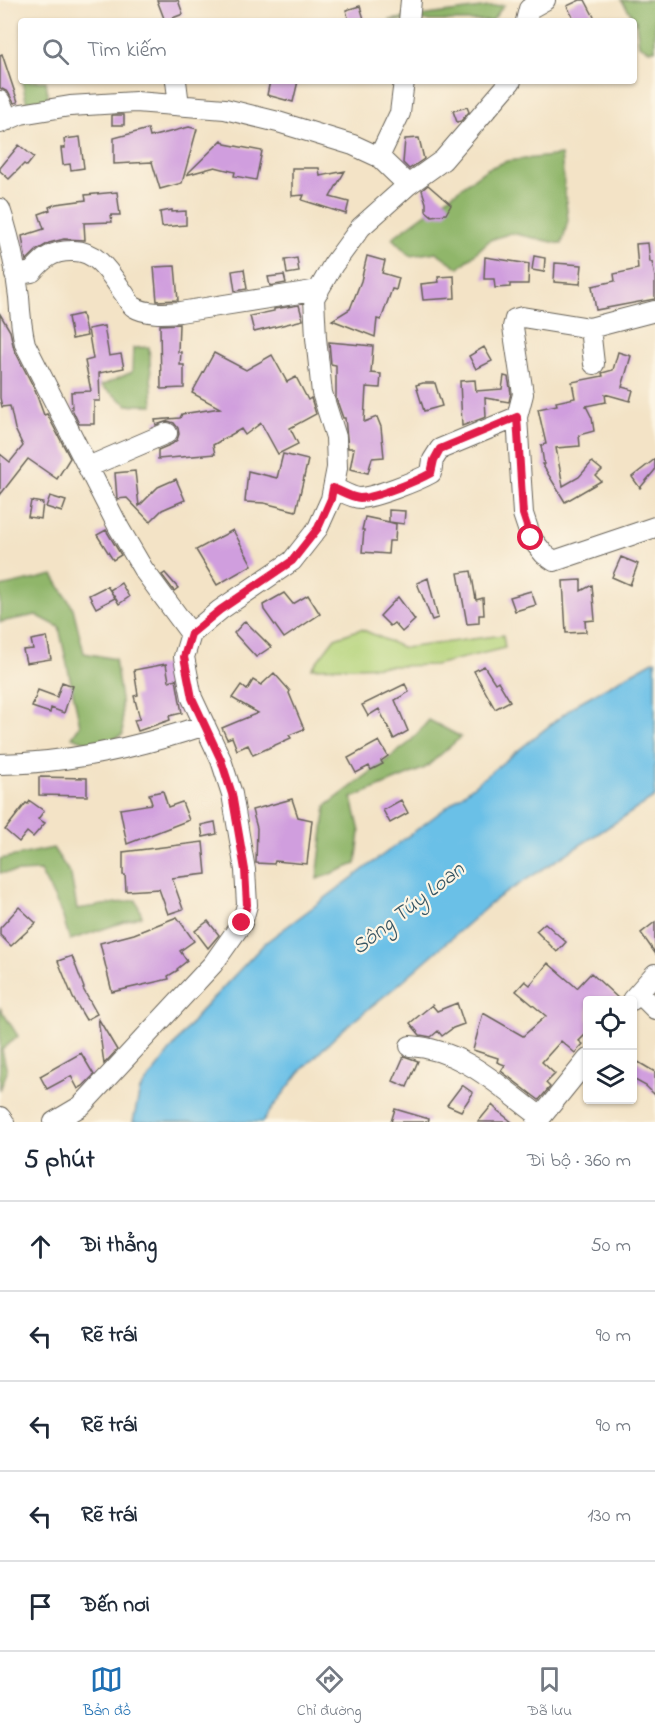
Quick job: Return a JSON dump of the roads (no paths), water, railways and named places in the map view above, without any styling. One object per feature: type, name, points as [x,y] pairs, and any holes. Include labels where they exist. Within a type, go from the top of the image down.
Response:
[{"type":"street","points":[[409,18],[411,0]]},
{"type":"street","points":[[527,18],[529,9],[545,0]]},
{"type":"street","points":[[176,84],[179,105]]},
{"type":"street","points":[[379,157],[400,113],[404,84]]},
{"type":"street","points":[[54,1122],[81,1106],[213,964],[242,923],[247,905],[245,870],[232,794],[221,760],[192,698],[184,657],[191,634],[220,610],[292,561],[318,528],[331,499],[337,468],[336,437],[322,393],[314,298],[333,265],[361,227],[408,184],[443,160],[508,84]]},
{"type":"street","points":[[0,101],[4,121],[21,114],[70,106],[136,102],[225,109],[278,122],[353,145],[379,157],[408,184]]},
{"type":"street","points":[[0,209],[19,296],[20,323],[25,344],[142,569],[191,634]]},
{"type":"street","points":[[15,275],[32,272],[44,258],[59,251],[77,250],[91,254],[102,264],[132,306],[164,313],[319,290]]},
{"type":"street","points":[[655,311],[590,328],[522,317],[515,319],[513,327],[523,394],[517,417],[523,514],[531,538],[544,554],[554,561],[655,527]]},
{"type":"street","points":[[590,328],[594,364]]},
{"type":"street","points":[[333,488],[358,498],[425,477],[431,473],[440,449],[517,417]]},
{"type":"street","points":[[88,467],[167,433]]},
{"type":"street","points":[[0,764],[29,764],[75,758],[148,743],[205,725]]},
{"type":"street","points":[[636,996],[655,974]]},
{"type":"street","points":[[637,998],[655,1009]]},
{"type":"street","points":[[410,1046],[428,1047],[464,1061],[483,1072],[539,1120],[583,1065]]},
{"type":"street","points":[[0,1117],[4,1122]]},
{"type":"water","name":"Sông Túy Loan","points":[[655,660],[655,797],[496,899],[340,1032],[299,1073],[262,1122],[133,1122],[140,1090],[199,1013],[265,943],[443,810],[578,703]]}]
